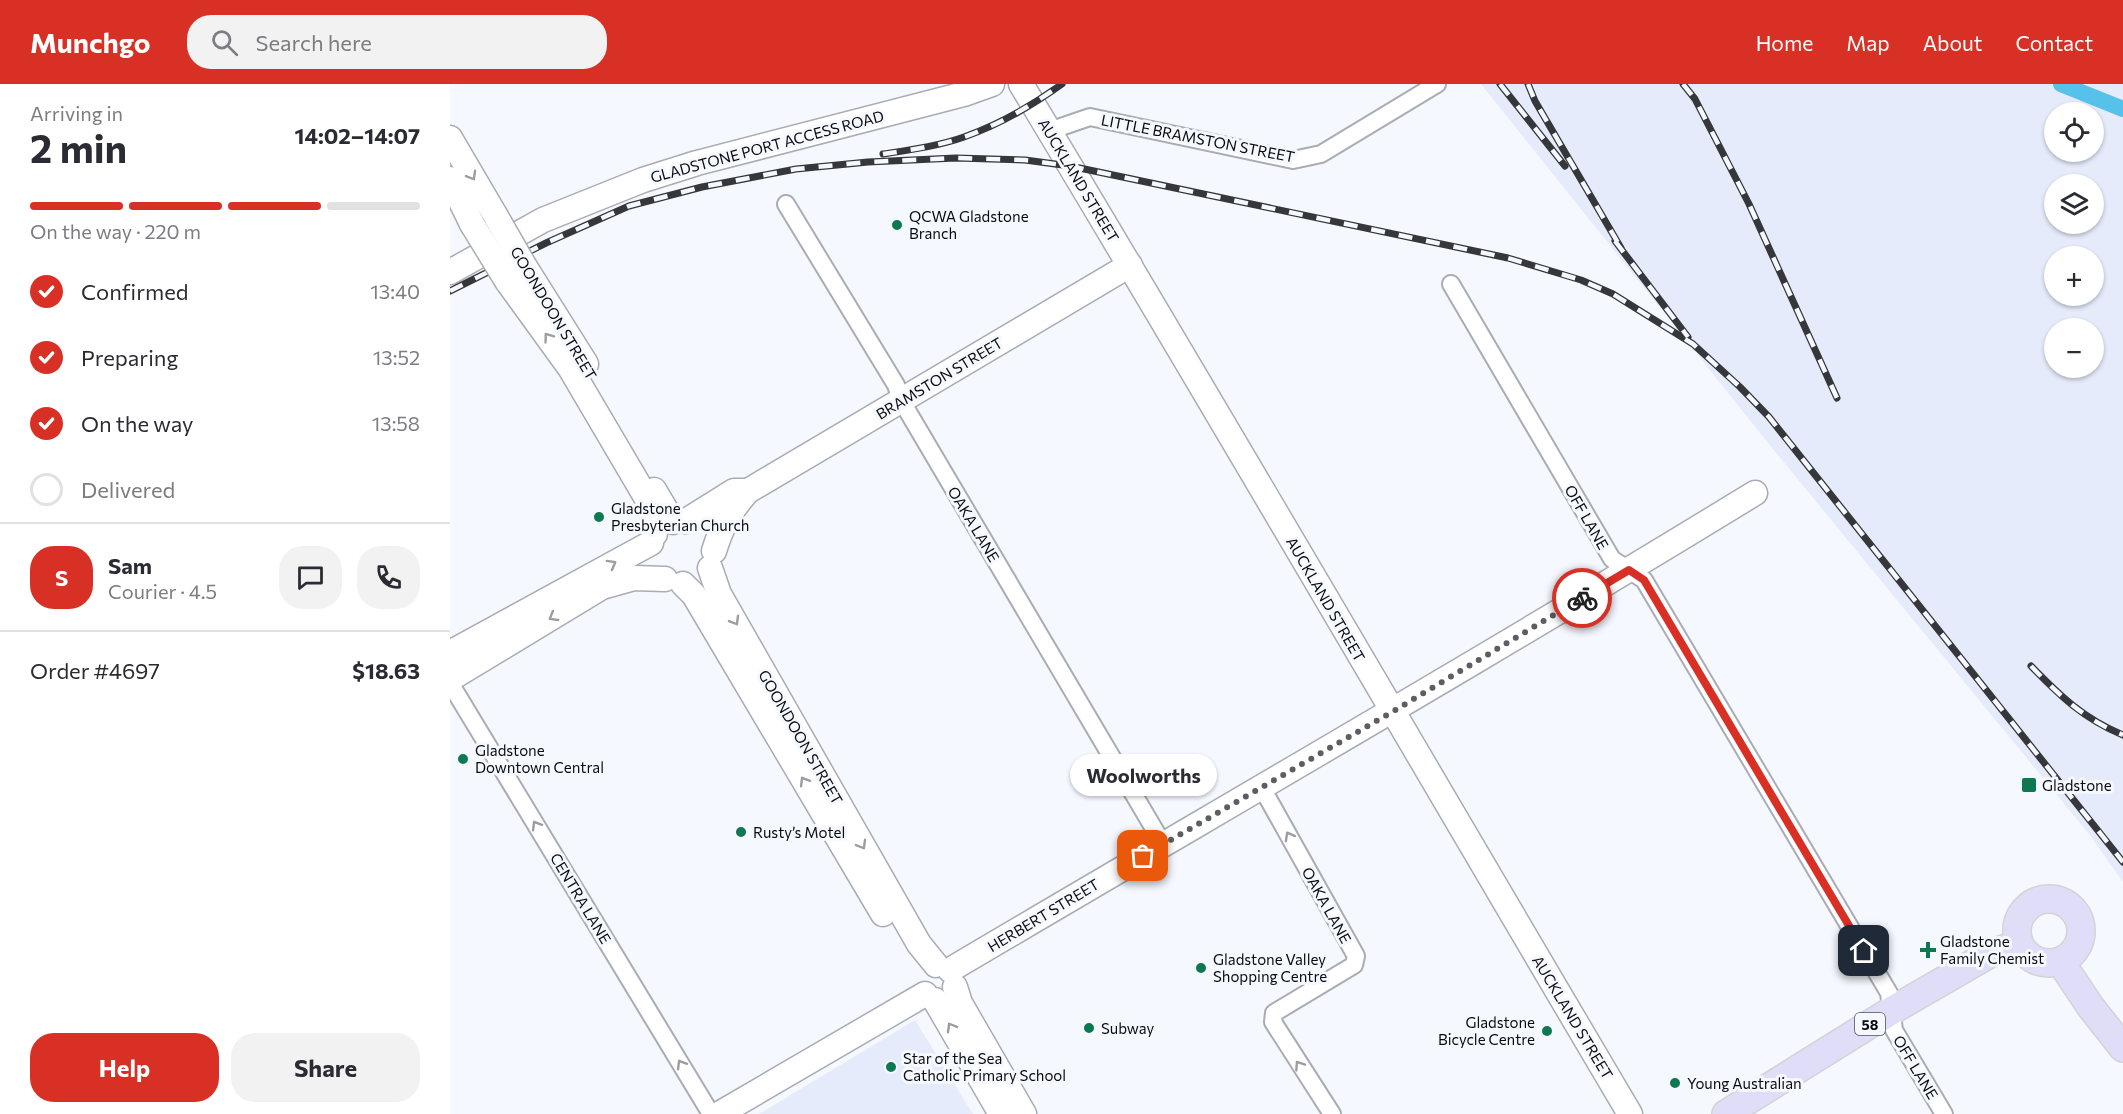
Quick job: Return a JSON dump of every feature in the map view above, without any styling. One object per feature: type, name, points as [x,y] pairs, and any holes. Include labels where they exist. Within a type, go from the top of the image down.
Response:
[{"type":"main road","points":[[2045,900],[2067,905],[2075,913],[2080,924],[2077,946],[2070,955],[2060,961],[2050,963],[2032,958],[2019,944],[2018,924],[2027,908],[2045,900]]},
{"type":"main road","name":"58","points":[[1726,1114],[1891,1011],[1991,952],[2019,944]]},
{"type":"main road","points":[[2060,961],[2090,1006],[2123,1048]]},
{"type":"street","name":"GLADSTONE PORT ACCESS ROAD","points":[[450,272],[543,220],[643,180],[697,163],[964,94],[992,84]]},
{"type":"street","name":"AUCKLAND STREET","points":[[1021,84],[1630,1114]]},
{"type":"street","name":"LITTLE BRAMSTON STREET","points":[[1049,131],[1090,117],[1293,160],[1320,154],[1437,84]]},
{"type":"street","name":"GOONDOON STREET","points":[[450,138],[483,218],[666,530]]},
{"type":"street","name":"GOONDOON STREET","points":[[450,179],[483,218]]},
{"type":"street","name":"OAKA LANE","points":[[786,204],[896,385],[901,400],[1163,844]]},
{"type":"street","name":"BRAMSTON STREET","points":[[712,559],[721,528],[748,491],[1130,265]]},
{"type":"street","name":"OFF LANE","points":[[1451,284],[1612,559],[1644,580],[1790,825],[1889,993],[1894,1030],[1944,1114]]},
{"type":"street","name":"BRAMSTON STREET","points":[[450,653],[734,491],[748,491]]},
{"type":"street","name":"HERBERT STREET","points":[[719,1114],[1163,844],[1392,712],[1755,493]]},
{"type":"street","points":[[450,681],[602,587],[634,578],[674,582],[693,582],[703,576],[712,559],[712,542],[702,528],[666,530],[650,559],[653,567],[674,582]]},
{"type":"street","name":"GOONDOON STREET","points":[[712,559],[719,594],[919,944],[1001,1114]]},
{"type":"street","name":"GOONDOON STREET","points":[[674,582],[694,595],[898,939],[937,982],[960,1003],[1024,1114]]},
{"type":"street","name":"CENTRA LANE","points":[[450,681],[711,1114]]},
{"type":"street","name":"OAKA LANE","points":[[1261,786],[1356,956],[1353,965],[1274,1013],[1273,1022],[1332,1114]]},
{"type":"shaded area","points":[[1481,84],[2123,84],[2123,882],[2089,834],[1773,449]]},
{"type":"shaded area","name":"Star of the Sea Catholic Primary School","points":[[915,1020],[973,1114],[759,1114]]},
{"type":"waterway","points":[[2061,84],[2123,109]]},
{"type":"railway","points":[[883,154],[954,140],[990,127],[1062,84]]},
{"type":"railway","points":[[1500,84],[1565,166]]},
{"type":"railway","points":[[1528,84],[1535,101],[1621,248]]},
{"type":"railway","points":[[1683,84],[1695,99],[1749,204],[1837,398]]},
{"type":"railway","points":[[450,291],[546,243],[629,206],[702,187],[796,169],[868,162],[956,158],[1025,160],[1070,166],[1508,258],[1581,280],[1613,294],[1693,344],[1769,417],[2123,862]]},
{"type":"railway","points":[[1615,241],[1688,337]]},
{"type":"railway","points":[[2031,666],[2073,706],[2096,722],[2123,735]]},
{"type":"way so far","points":[[1143,856],[1392,712],[1582,598]]},
{"type":"place","name":"QCWA Gladstone Branch","points":[[897,225]]},
{"type":"place","name":"Gladstone Presbyterian Church","points":[[599,517]]},
{"type":"place","name":"Gladstone Downtown Central","points":[[463,759]]},
{"type":"place","name":"Gladstone","points":[[2029,785]]},
{"type":"place","name":"Rusty’s Motel","points":[[741,832]]},
{"type":"place","name":"Woolworths","points":[[1143,856]]},
{"type":"place","name":"Gladstone Family Chemist","points":[[1928,950]]},
{"type":"place","name":"Gladstone Valley Shopping Centre","points":[[1201,968]]},
{"type":"place","name":"Subway","points":[[1089,1028]]},
{"type":"place","name":"Gladstone Bicycle Centre","points":[[1547,1031]]},
{"type":"place","name":"Star of the Sea Catholic Primary School","points":[[891,1067]]},
{"type":"place","name":"Young Australian","points":[[1675,1083]]},
{"type":"route","points":[[1582,598],[1629,570],[1644,580],[1864,951]]}]
